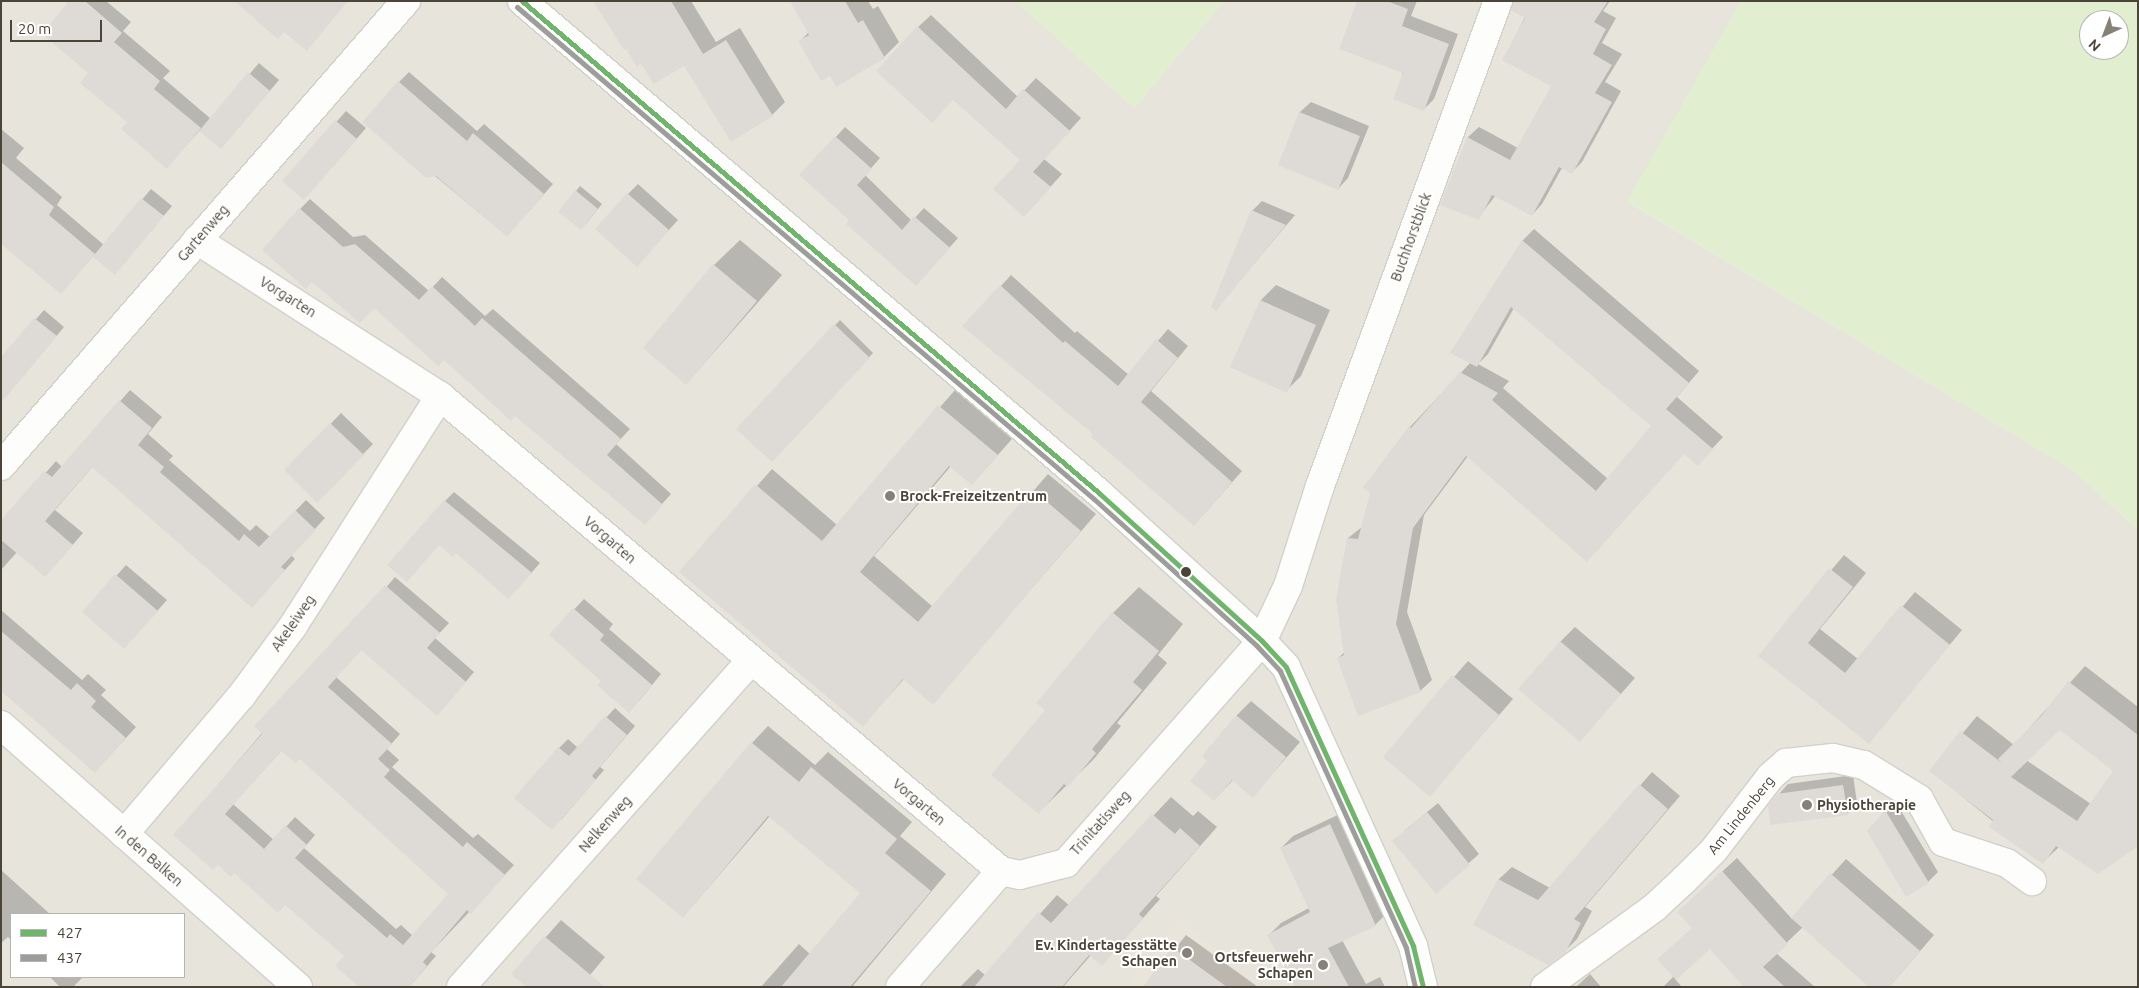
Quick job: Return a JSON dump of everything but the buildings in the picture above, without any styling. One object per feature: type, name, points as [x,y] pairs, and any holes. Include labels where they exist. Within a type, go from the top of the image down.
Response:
[{"type":"street","name":"Gartenweg","points":[[1,466],[406,1]]},
{"type":"street","points":[[522,1],[1099,493],[1262,641],[1286,667],[1310,716],[1413,946],[1423,987]]},
{"type":"street","name":"Buchhorstblick","points":[[1262,641],[1288,586],[1320,486],[1498,1]]},
{"type":"street","name":"Vorgarten","points":[[197,240],[440,396],[750,662],[1001,871]]},
{"type":"street","name":"Akeleiweg","points":[[124,834],[242,695],[293,626],[440,396]]},
{"type":"street","name":"Trinitatisweg","points":[[1001,871],[1020,876],[1066,863],[1262,641]]},
{"type":"street","name":"Nelkenweg","points":[[461,987],[750,662]]},
{"type":"street","name":"In den Balken","points":[[1,726],[298,987]]},
{"type":"street","name":"Am Lindenberg","points":[[1545,987],[1662,900],[1714,850],[1771,776],[1786,764],[1833,758],[1864,766],[1919,799],[1943,842],[2006,863],[2032,881]]},
{"type":"street","points":[[900,987],[1001,871]]},
{"type":"shaded area","points":[[1,1],[1016,1],[1134,108],[1224,1],[1741,1],[1628,202],[2073,470],[2138,530],[2138,987],[1,987]]},
{"type":"shaded area","name":"Ev. Kindertagesstätte Schapen","points":[[1180,919],[1261,987],[1126,987]]},
{"type":"green space","points":[[1016,1],[1224,1],[1134,108]]},
{"type":"green space","points":[[1741,1],[2138,1],[2138,530],[2073,470],[1627,201]]},
{"type":"transit line","name":"427","points":[[522,1],[1099,493],[1262,641],[1286,667],[1413,946],[1423,987]]},
{"type":"transit line","name":"437","points":[[517,7],[1094,499],[1257,646],[1280,671],[1406,948],[1415,987]]},
{"type":"place","name":"Brock-Freizeitzentrum","points":[[890,496]]},
{"type":"place","name":"Physiotherapie","points":[[1807,805]]},
{"type":"place","name":"Ev. Kindertagesstätte Schapen","points":[[1187,953]]},
{"type":"place","name":"Ortsfeuerwehr Schapen","points":[[1323,965]]}]
